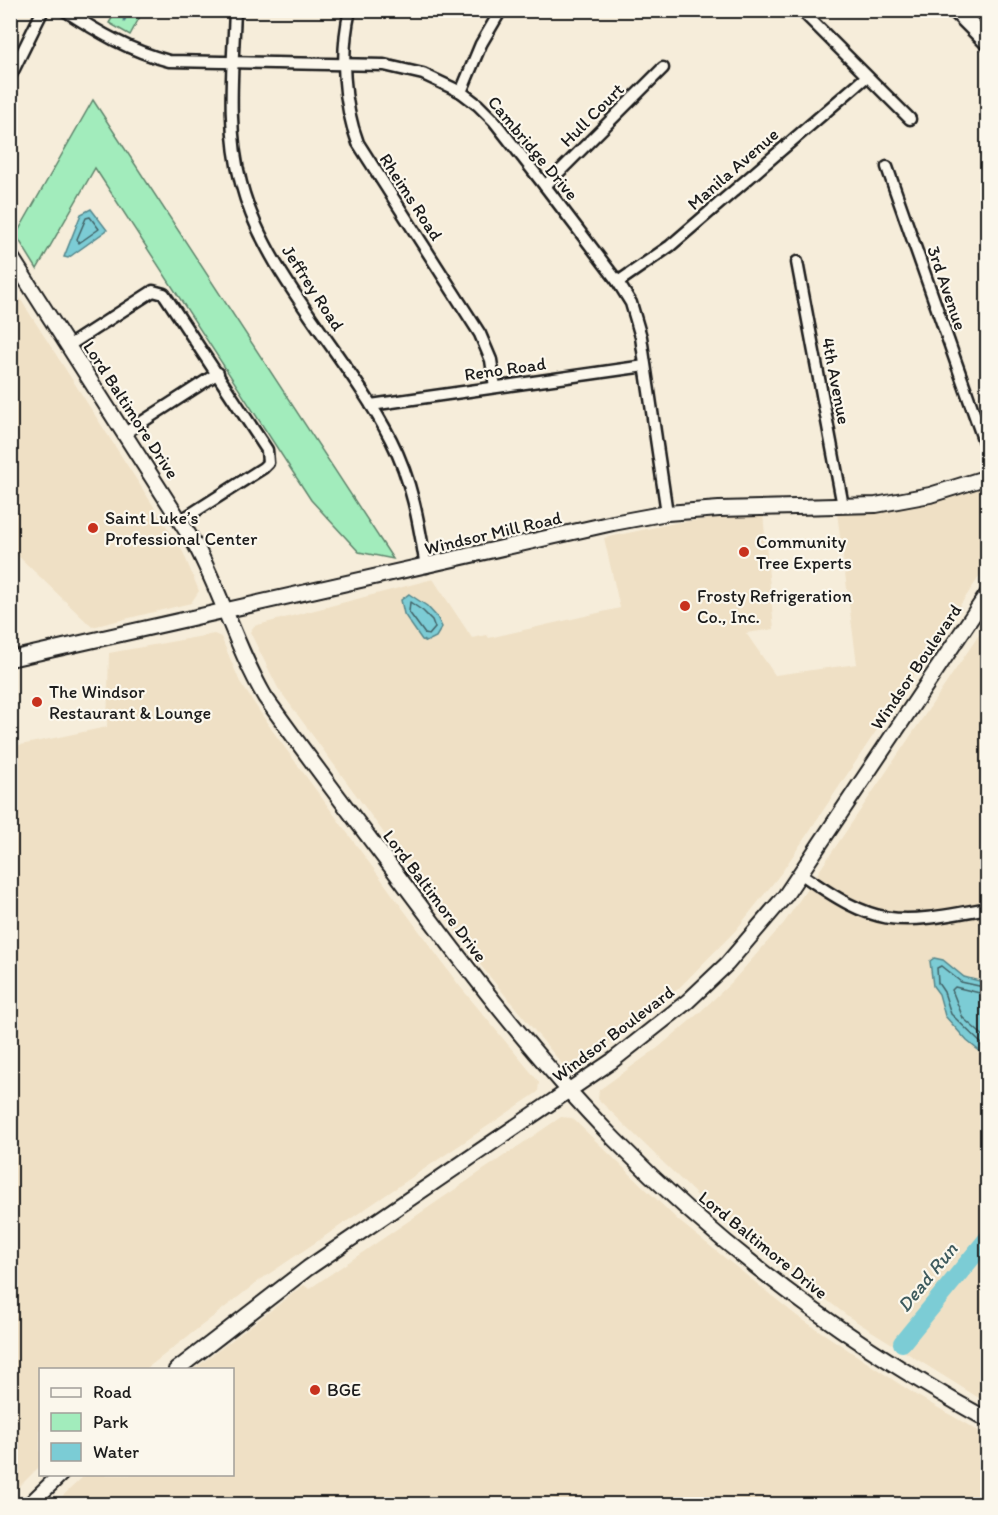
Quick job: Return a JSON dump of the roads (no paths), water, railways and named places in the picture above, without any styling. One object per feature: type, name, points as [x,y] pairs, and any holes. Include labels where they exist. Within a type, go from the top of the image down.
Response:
[{"type":"highway","points":[[956,10],[987,42]]},
{"type":"main road","name":"Lord Baltimore Drive","points":[[10,255],[125,434],[208,570],[252,675],[283,722],[483,991],[568,1090],[662,1184],[768,1275],[880,1355],[987,1420]]},
{"type":"main road","name":"Windsor Mill Road","points":[[10,659],[668,513],[899,502],[987,477]]},
{"type":"main road","name":"Windsor Boulevard","points":[[179,1368],[308,1268],[648,1035],[688,1001],[747,941],[800,873],[987,592]]},
{"type":"main road","points":[[30,1504],[59,1476]]},
{"type":"street","points":[[10,77],[43,10]]},
{"type":"street","name":"Cambridge Drive","points":[[64,10],[114,40],[152,56],[188,62],[345,64],[404,68],[461,93],[494,121],[618,282],[637,318],[668,513]]},
{"type":"street","name":"Jeffrey Road","points":[[235,10],[233,62],[236,154],[249,208],[272,255],[371,405],[390,439],[411,487],[426,567]]},
{"type":"street","name":"Rheims Road","points":[[350,10],[345,64],[347,107],[358,143],[480,334],[491,360],[495,387]]},
{"type":"street","points":[[461,93],[481,44],[501,10]]},
{"type":"street","points":[[801,10],[910,120]]},
{"type":"street","name":"Hull Court","points":[[544,186],[663,68]]},
{"type":"street","name":"Manila Avenue","points":[[618,282],[670,246],[867,76]]},
{"type":"street","name":"3rd Avenue","points":[[887,167],[987,453]]},
{"type":"street","name":"4th Avenue","points":[[797,262],[843,506]]},
{"type":"street","points":[[68,346],[153,291],[158,291],[169,300],[218,373],[267,450],[268,463],[180,522]]},
{"type":"street","name":"Reno Road","points":[[371,405],[645,366]]},
{"type":"street","points":[[125,434],[218,373]]},
{"type":"street","points":[[800,873],[853,908],[889,920],[926,919],[987,908]]},
{"type":"water","points":[[91,209],[107,230],[68,258],[64,257],[81,214]]},
{"type":"water","points":[[409,594],[427,606],[442,627],[436,637],[426,642],[422,640],[404,614],[401,600]]},
{"type":"water","points":[[934,958],[943,960],[964,977],[987,983],[987,1057],[967,1041],[945,1016],[939,994],[933,986],[930,961]]},
{"type":"waterway","points":[[124,20],[129,10]]},
{"type":"waterway","name":"Dead Run","points":[[902,1343],[988,1238]]},
{"type":"place","name":"Saint Luke’s Professional Center","points":[[93,528]]},
{"type":"place","name":"Community Tree Experts","points":[[744,552]]},
{"type":"place","name":"Frosty Refrigeration Co., Inc.","points":[[685,606]]},
{"type":"place","name":"The Windsor Restaurant & Lounge","points":[[37,702]]},
{"type":"place","name":"BGE","points":[[315,1390]]}]
